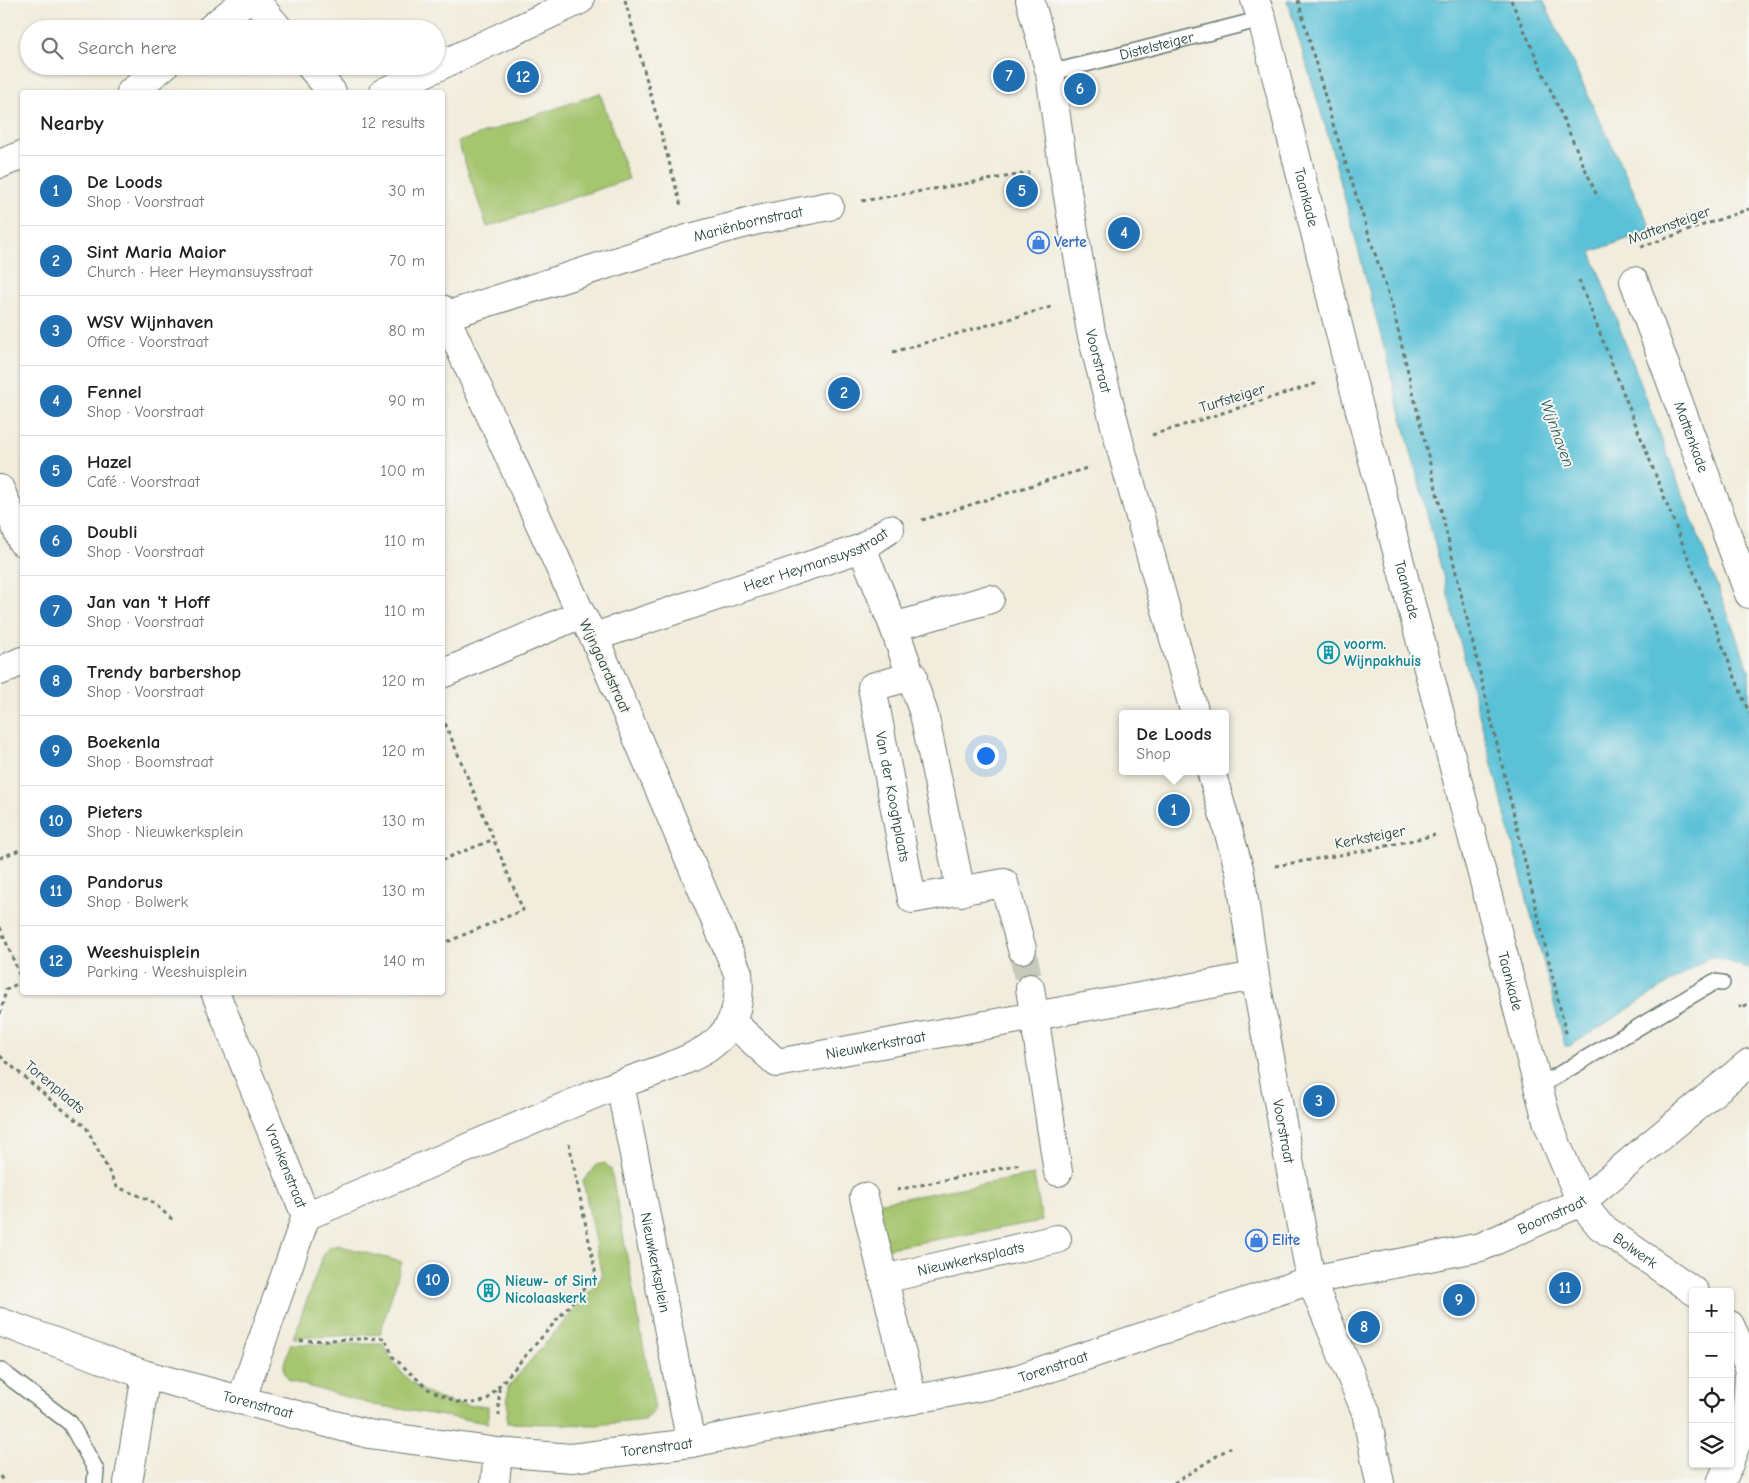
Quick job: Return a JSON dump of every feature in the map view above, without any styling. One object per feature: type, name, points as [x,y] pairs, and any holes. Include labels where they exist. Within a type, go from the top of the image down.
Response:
[{"type":"street","points":[[221,20],[246,0]]},
{"type":"street","points":[[255,0],[272,20]]},
{"type":"street","points":[[445,63],[580,0]]},
{"type":"street","name":"Voorstraat","points":[[1030,0],[1050,74],[1063,167],[1091,332],[1194,710]]},
{"type":"street","name":"Taankade","points":[[1259,10],[1350,373],[1538,1087],[1548,1124],[1581,1202]]},
{"type":"street","points":[[134,90],[153,75]]},
{"type":"street","points":[[318,75],[330,90]]},
{"type":"street","points":[[388,90],[420,75]]},
{"type":"street","points":[[0,164],[20,156]]},
{"type":"street","name":"Mariënbornstraat","points":[[445,314],[690,238],[758,220],[830,206]]},
{"type":"street","name":"Mattenkade","points":[[1634,281],[1749,594]]},
{"type":"street","name":"Wijngaardstraat","points":[[445,316],[588,626],[738,973],[740,990],[738,1006],[732,1022]]},
{"type":"street","points":[[10,496],[20,534]]},
{"type":"street","name":"Heer Heymansuysstraat","points":[[445,673],[588,626],[862,548],[890,529]]},
{"type":"street","points":[[862,548],[913,676],[924,714],[960,892]]},
{"type":"street","points":[[894,627],[990,599]]},
{"type":"street","points":[[0,670],[20,662]]},
{"type":"street","name":"Van der Kooghplaats","points":[[913,676],[872,687],[912,899],[1004,883],[1022,949]]},
{"type":"street","name":"Voorstraat","points":[[1212,775],[1240,872],[1255,976],[1311,1280],[1366,1412],[1380,1483]]},
{"type":"street","name":"Nieuwkerkstraat","points":[[732,1022],[777,1063],[1255,976]]},
{"type":"street","points":[[1030,988],[1057,1164]]},
{"type":"street","name":"Vrankenstraat","points":[[216,995],[306,1216],[242,1398]]},
{"type":"street","points":[[306,1216],[620,1084],[700,1053],[724,1034],[732,1022]]},
{"type":"street","name":"Boomstraat","points":[[1311,1280],[1481,1247],[1581,1202],[1749,1063]]},
{"type":"street","name":"Nieuwkerksplein","points":[[620,1084],[691,1443]]},
{"type":"street","points":[[864,1197],[914,1400]]},
{"type":"street","name":"Bolwerk","points":[[1581,1202],[1600,1226],[1689,1288]]},
{"type":"street","name":"Nieuwkerksplaats","points":[[884,1279],[1057,1240]]},
{"type":"street","name":"Torenstraat","points":[[0,1322],[146,1375],[242,1398],[369,1434],[498,1452],[571,1458],[691,1443],[1014,1380],[1311,1280]]},
{"type":"street","points":[[1734,1333],[1749,1367]]},
{"type":"street","points":[[128,1483],[146,1375]]},
{"type":"street","points":[[1734,1450],[1746,1418],[1749,1376]]},
{"type":"street","points":[[495,1483],[498,1452]]},
{"type":"street","points":[[1721,1483],[1727,1468]]},
{"type":"lane","name":"Distelsteiger","points":[[1050,74],[1259,10]]},
{"type":"lane","points":[[1538,1087],[1714,982],[1722,983]]},
{"type":"lane","points":[[0,1370],[70,1423],[96,1470],[94,1483]]},
{"type":"path","points":[[626,0],[690,238]]},
{"type":"path","points":[[1298,0],[1331,118],[1393,309],[1568,1042]]},
{"type":"path","points":[[1512,0],[1598,198]]},
{"type":"path","points":[[830,206],[1063,167]]},
{"type":"path","name":"Mattensteiger","points":[[1634,281],[1624,253],[1749,209]]},
{"type":"path","points":[[1578,280],[1749,713]]},
{"type":"path","points":[[893,352],[1055,306]]},
{"type":"path","name":"Turfsteiger","points":[[1122,451],[1350,373]]},
{"type":"path","name":"Heer Heymansuysstraat","points":[[890,529],[1122,451]]},
{"type":"path","points":[[445,723],[523,910],[445,943]]},
{"type":"path","name":"Kerksteiger","points":[[1273,866],[1369,850],[1470,827]]},
{"type":"path","points":[[445,859],[494,839]]},
{"type":"path","points":[[0,858],[20,850]]},
{"type":"path","points":[[0,927],[20,976]]},
{"type":"path","points":[[0,1014],[6,990],[20,982]]},
{"type":"path","points":[[1743,1007],[1749,1002]]},
{"type":"path","name":"Torenplaats","points":[[0,1056],[53,1102],[86,1127],[117,1187],[150,1200],[173,1220]]},
{"type":"path","points":[[262,1341],[385,1338],[392,1357],[428,1389],[457,1402],[486,1401],[596,1275],[568,1140]]},
{"type":"path","points":[[864,1197],[1057,1164]]},
{"type":"path","points":[[1174,1483],[1231,1448]]},
{"type":"path","points":[[0,1476],[4,1483]]},
{"type":"green space","points":[[600,93],[629,179],[487,227],[458,142]]},
{"type":"green space","points":[[605,1163],[611,1169],[655,1409],[645,1420],[596,1425],[507,1423],[508,1387],[602,1277],[583,1181],[596,1165]]},
{"type":"green space","points":[[1034,1175],[1042,1221],[883,1249],[876,1203]]},
{"type":"green space","points":[[337,1245],[402,1262],[380,1334],[293,1338],[323,1255],[328,1248]]},
{"type":"green space","points":[[291,1344],[383,1344],[402,1372],[425,1392],[454,1403],[488,1406],[488,1423],[374,1405],[290,1381],[284,1373],[284,1364]]},
{"type":"water","name":"Wijnhaven","points":[[1287,0],[1543,0],[1652,230],[1591,252],[1749,670],[1749,969],[1717,957],[1710,957],[1570,1046],[1565,1046],[1329,139]]},
{"type":"tunnel","points":[[1022,949],[1030,988]]},
{"type":"place","name":"Jan van 't Hoff","points":[[1009,76]]},
{"type":"place","name":"Weeshuisplein","points":[[523,77]]},
{"type":"place","name":"Doubli","points":[[1080,89]]},
{"type":"place","name":"Hazel","points":[[1022,191]]},
{"type":"place","name":"Fennel","points":[[1124,233]]},
{"type":"place","name":"Verte","points":[[1038,242]]},
{"type":"place","name":"Sint Maria Maior","points":[[844,393]]},
{"type":"place","name":"voorm. Wijnpakhuis","points":[[1328,653]]},
{"type":"place","name":"De Loods","points":[[1174,810]]},
{"type":"place","name":"WSV Wijnhaven","points":[[1319,1101]]},
{"type":"place","name":"Elite","points":[[1256,1240]]},
{"type":"place","name":"Pieters","points":[[433,1280]]},
{"type":"place","name":"Pandorus","points":[[1565,1288]]},
{"type":"place","name":"Nieuw- of Sint Nicolaaskerk","points":[[489,1290]]},
{"type":"place","name":"Boekenla","points":[[1459,1300]]},
{"type":"place","name":"Trendy barbershop","points":[[1364,1327]]}]
